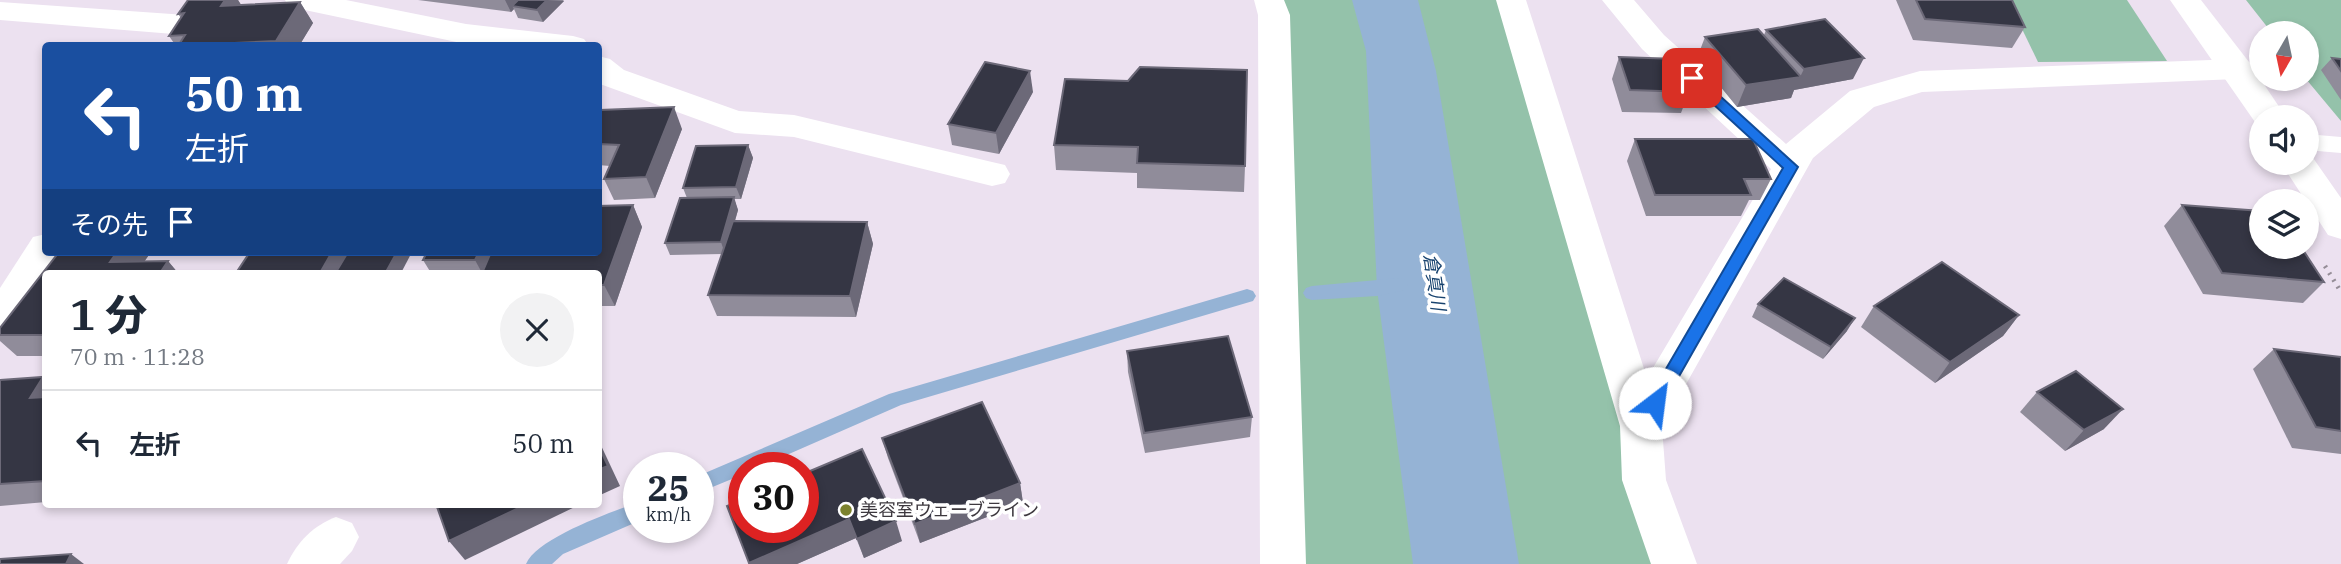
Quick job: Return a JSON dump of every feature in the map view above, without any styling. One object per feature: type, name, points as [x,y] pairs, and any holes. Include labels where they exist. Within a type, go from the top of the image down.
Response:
[{"type":"street","points":[[300,0],[466,34],[537,42]]},
{"type":"street","points":[[1269,0],[1274,15],[1283,564]]},
{"type":"street","points":[[1511,0],[1641,426],[1644,480],[1674,564]]},
{"type":"street","points":[[1617,0],[1653,42],[1790,167]]},
{"type":"street","points":[[2185,0],[2261,105]]},
{"type":"street","points":[[0,11],[187,23]]},
{"type":"street","points":[[602,69],[612,78],[735,122],[794,126],[992,174]]},
{"type":"street","points":[[1641,426],[1800,150],[1862,99],[1920,82],[2237,69]]},
{"type":"street","points":[[2307,175],[2341,226]]},
{"type":"street","points":[[0,320],[42,253]]},
{"type":"lane","points":[[2319,143],[2341,145]]},
{"type":"green space","points":[[1270,0],[1505,0],[1668,564],[1283,564]]},
{"type":"green space","points":[[2008,0],[2127,0],[2167,61],[2038,62]]},
{"type":"green space","points":[[2246,0],[2341,0],[2341,121],[2316,91],[2319,91],[2319,21],[2263,21]]},
{"type":"water","name":"倉真川","points":[[1352,0],[1418,0],[1436,71],[1519,564],[1413,564],[1377,289],[1366,51]]},
{"type":"building","points":[[188,0],[225,0],[221,6],[300,2],[276,41],[181,42],[185,35],[169,36],[184,13],[178,14]]},
{"type":"building","points":[[518,0],[547,0],[537,10],[512,6]]},
{"type":"building","points":[[1916,0],[2012,0],[2025,27],[1925,19]]},
{"type":"building","points":[[1825,19],[1864,58],[1804,69],[1766,30]]},
{"type":"building","points":[[1758,29],[1801,77],[1746,85],[1705,37]]},
{"type":"building","points":[[1619,57],[1677,59],[1689,92],[1630,90]]},
{"type":"building","points":[[2332,58],[2341,59],[2341,71]]},
{"type":"building","points":[[985,62],[1030,71],[996,133],[948,124]]},
{"type":"building","points":[[1140,67],[1247,70],[1245,166],[1137,163],[1138,147],[1054,145],[1065,79],[1128,81]]},
{"type":"building","points":[[674,107],[646,177],[604,179],[619,145],[602,144],[602,110]]},
{"type":"building","points":[[1635,139],[1753,139],[1771,179],[1744,179],[1751,195],[1655,195]]},
{"type":"building","points":[[748,145],[736,187],[683,188],[696,146]]},
{"type":"building","points":[[734,197],[721,242],[665,243],[680,198]]},
{"type":"building","points":[[633,205],[604,285],[602,270],[483,270],[489,256],[602,256],[602,206]]},
{"type":"building","points":[[2182,205],[2249,210],[2249,259],[2309,259],[2324,282],[2222,273]]},
{"type":"building","points":[[733,221],[867,222],[850,296],[708,295]]},
{"type":"building","points":[[56,256],[114,256],[110,262],[168,261],[162,270],[45,270]]},
{"type":"building","points":[[247,256],[330,256],[322,270],[238,270]]},
{"type":"building","points":[[346,256],[395,256],[387,270],[337,270]]},
{"type":"building","points":[[425,256],[477,256],[475,260],[423,260]]},
{"type":"building","points":[[1942,262],[2019,315],[1950,362],[1874,306]]},
{"type":"building","points":[[42,274],[42,335],[0,335],[0,328]]},
{"type":"building","points":[[1784,278],[1855,318],[1831,347],[1758,304]]},
{"type":"building","points":[[1228,336],[1252,417],[1144,433],[1127,351]]},
{"type":"building","points":[[2274,349],[2341,357],[2341,431],[2316,427]]},
{"type":"building","points":[[2076,371],[2123,409],[2084,430],[2037,392]]},
{"type":"building","points":[[42,377],[30,398],[42,397],[42,481],[0,484],[0,380]]},
{"type":"building","points":[[982,402],[1020,483],[915,524],[882,438]]},
{"type":"building","points":[[862,449],[896,521],[857,539],[849,519],[819,532],[819,467]]},
{"type":"building","points":[[602,453],[608,466],[602,468]]},
{"type":"building","points":[[437,508],[519,508],[449,541]]},
{"type":"building","points":[[741,543],[794,543],[749,563]]},
{"type":"building","points":[[71,554],[66,564],[0,564],[0,559]]},
{"type":"waterway","points":[[1312,293],[1399,285]]},
{"type":"waterway","points":[[714,478],[896,399],[1247,296]]},
{"type":"waterway","points":[[536,564],[556,548],[623,518]]},
{"type":"place","name":"美容室ウェーブライン","points":[[846,510]]},
{"type":"route","points":[[1655,403],[1790,167],[1692,78]]}]
